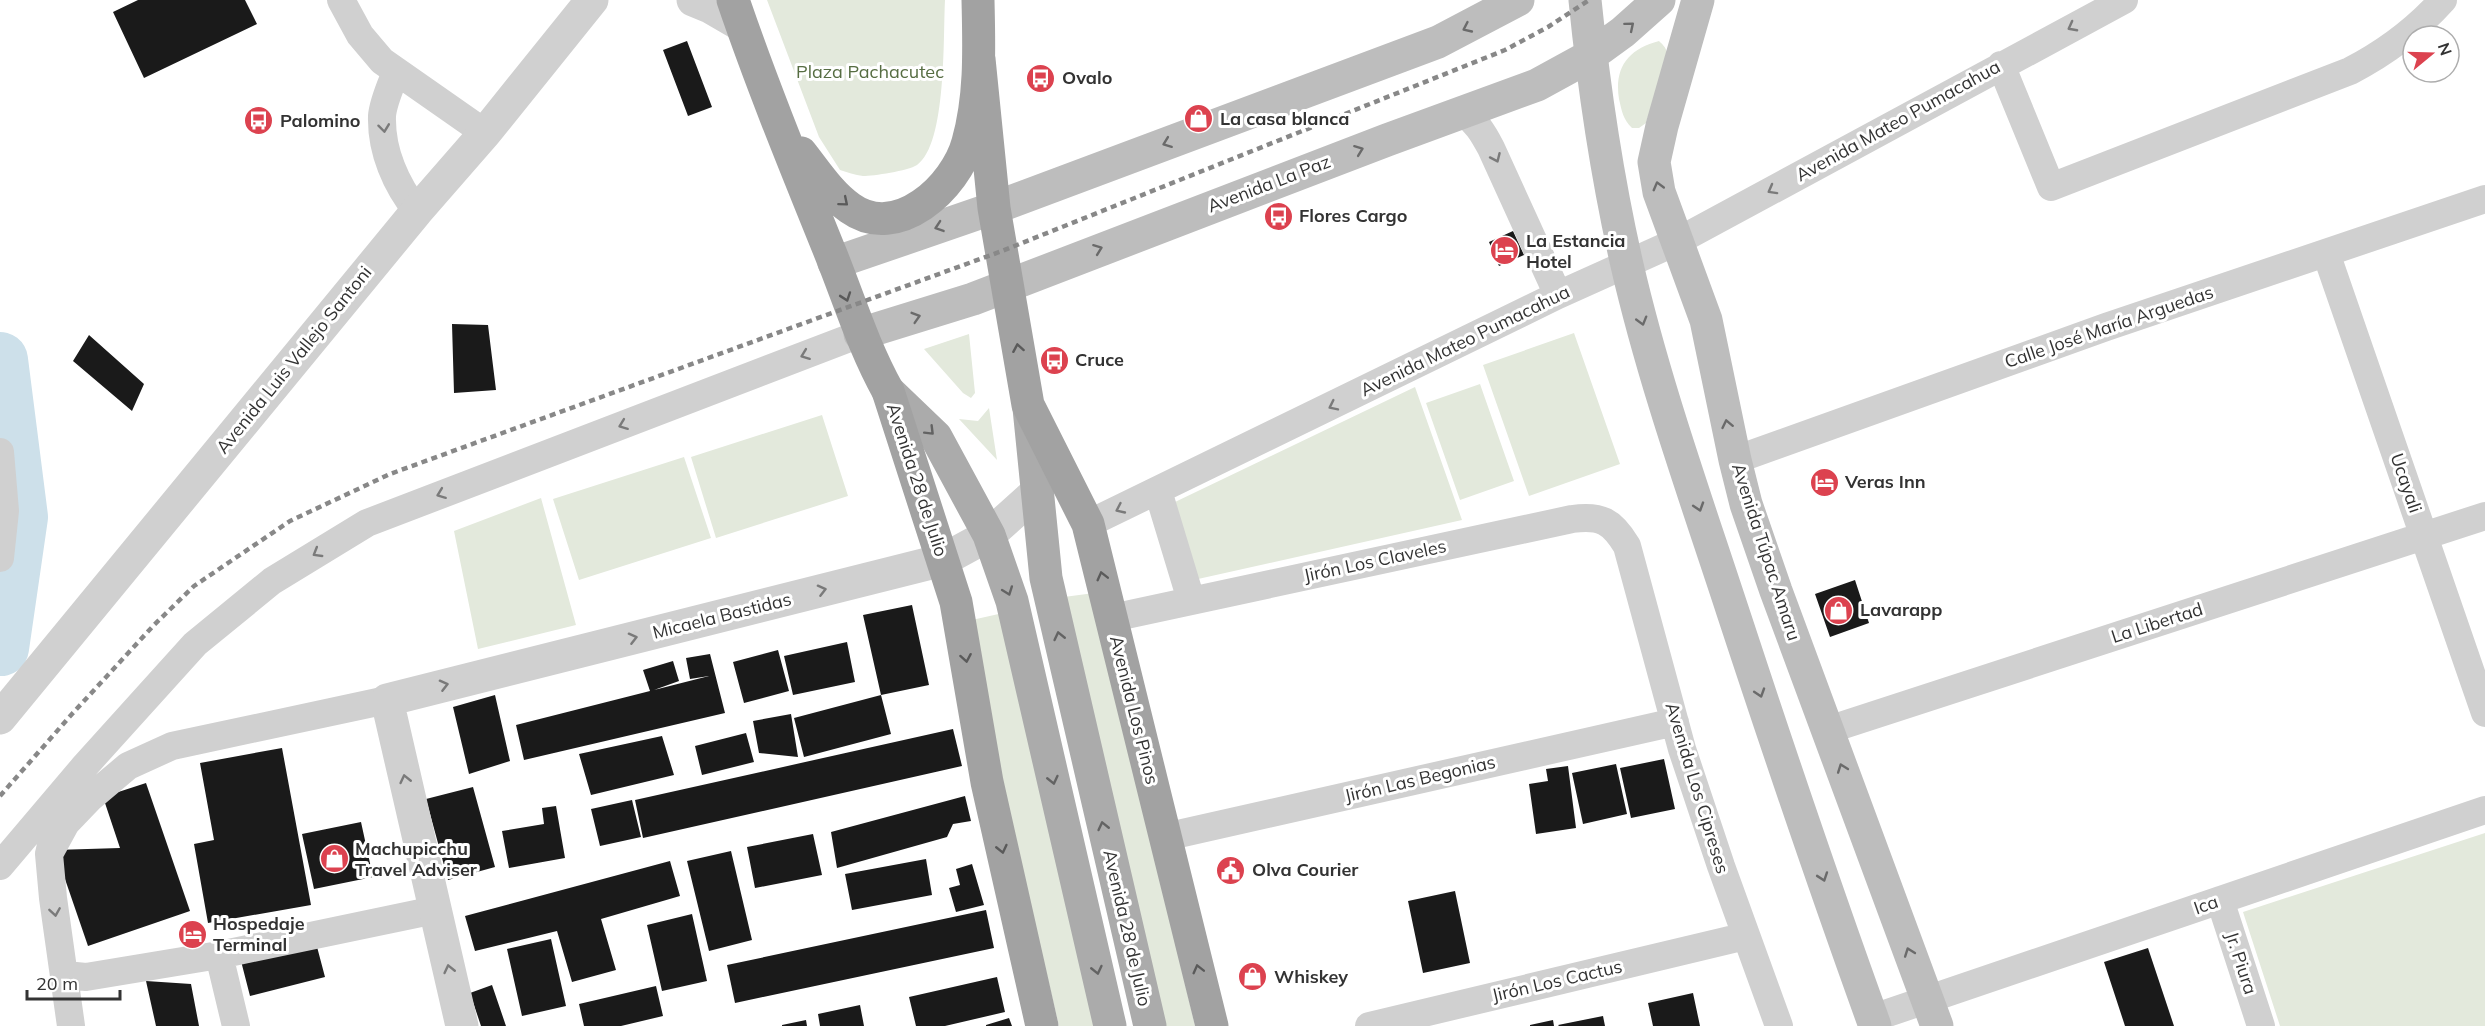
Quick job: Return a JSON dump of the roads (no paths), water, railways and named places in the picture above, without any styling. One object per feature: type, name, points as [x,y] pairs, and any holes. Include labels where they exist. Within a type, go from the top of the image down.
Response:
[{"type":"highway","points":[[755,67],[799,151],[821,179],[850,208],[862,214],[888,218],[902,215],[922,205],[947,183],[959,165],[968,143],[979,59],[978,0]]},
{"type":"highway","points":[[737,13],[755,67],[834,263],[870,360],[888,391]]},
{"type":"highway","name":"Avenida Los Pinos","points":[[979,59],[994,207],[1028,405],[1088,524],[1212,1026]]},
{"type":"highway","name":"Avenida 28 de Julio","points":[[888,391],[956,602],[987,782],[1042,1026]]},
{"type":"main road","points":[[834,263],[994,207],[1438,42],[1518,0]]},
{"type":"main road","points":[[1585,0],[1597,108],[1627,264],[1661,388],[1791,788],[1874,1022]]},
{"type":"main road","name":"Avenida La Paz","points":[[860,334],[973,299],[1537,85],[1590,56],[1623,32],[1659,0]]},
{"type":"main road","name":"Avenida Túpac Amaru","points":[[1698,0],[1662,126],[1654,162],[1655,177],[1706,320],[1746,504],[1931,1013]]},
{"type":"main road","points":[[1537,85],[1555,80],[1570,80],[1581,88],[1597,108]]},
{"type":"main road","points":[[1604,143],[1616,154],[1625,158],[1635,158],[1644,154],[1650,147],[1662,126]]},
{"type":"main road","name":"Avenida 28 de Julio","points":[[888,391],[936,437],[968,491],[989,535],[1012,601],[1110,1026]]},
{"type":"main road","name":"Avenida 28 de Julio","points":[[1028,405],[1046,578],[1150,1026]]},
{"type":"street","points":[[341,0],[360,35],[382,61],[485,133]]},
{"type":"street","points":[[693,0],[710,7],[737,13]]},
{"type":"street","name":"Avenida Mateo Pumacahua","points":[[1088,524],[1558,295],[1678,241],[2124,0]]},
{"type":"street","points":[[2001,65],[2051,187],[2350,71],[2378,56],[2406,36],[2443,0]]},
{"type":"street","name":"Avenida Luis Vallejo Santoni","points":[[0,718],[417,211],[595,1]]},
{"type":"street","points":[[396,72],[382,115],[386,145],[392,171],[402,192],[417,211]]},
{"type":"street","points":[[1462,112],[1480,128],[1491,148],[1558,295]]},
{"type":"street","name":"Calle José María Arguedas","points":[[1735,460],[2106,327],[2485,199]]},
{"type":"street","name":"Ucayali","points":[[2326,253],[2485,713]]},
{"type":"street","points":[[0,866],[195,644],[272,581],[367,523],[860,334]]},
{"type":"street","points":[[0,452],[5,511],[0,558]]},
{"type":"street","name":"Micaela Bastidas","points":[[387,700],[944,560],[989,535],[1038,491]]},
{"type":"street","points":[[1158,491],[1191,600]]},
{"type":"street","name":"La Libertad","points":[[1828,730],[2485,516]]},
{"type":"street","name":"Jirón Los Claveles","points":[[1112,618],[1589,517],[1605,521],[1618,531],[1627,546]]},
{"type":"street","name":"Avenida Los Cipreses","points":[[1627,546],[1675,722],[1720,866],[1779,1026]]},
{"type":"street","points":[[49,854],[66,823],[90,798],[128,766],[172,746],[387,700],[462,1026]]},
{"type":"street","name":"Jirón Las Begonias","points":[[1165,837],[1675,722]]},
{"type":"street","points":[[71,1026],[49,854],[54,824],[73,781]]},
{"type":"street","name":"Ica","points":[[1874,1022],[1931,1013],[2220,900],[2485,810]]},
{"type":"street","name":"Jr. Piura","points":[[2220,900],[2261,1026]]},
{"type":"street","points":[[65,975],[86,977],[219,955],[435,910]]},
{"type":"street","name":"Jirón Los Cactus","points":[[1369,1026],[1746,936]]},
{"type":"street","points":[[219,955],[236,1026]]},
{"type":"waterway","points":[[0,360],[20,517],[1,648]]},
{"type":"railway","points":[[0,796],[154,625],[194,586],[290,521],[390,474],[1002,251],[1505,50],[1548,27],[1589,0]]},
{"type":"place","name":"Ovalo","points":[[1041,78]]},
{"type":"place","name":"La casa blanca","points":[[1199,119]]},
{"type":"place","name":"Palomino","points":[[259,121]]},
{"type":"place","name":"Flores Cargo","points":[[1278,216]]},
{"type":"place","name":"La Estancia Hotel","points":[[1505,251]]},
{"type":"place","name":"Cruce","points":[[1054,360]]},
{"type":"place","name":"Veras Inn","points":[[1824,482]]},
{"type":"place","name":"Lavarapp","points":[[1839,610]]},
{"type":"place","name":"Machupicchu Travel Adviser","points":[[334,859]]},
{"type":"place","name":"Olva Courier","points":[[1231,870]]},
{"type":"place","name":"Hospedaje Terminal","points":[[192,934]]},
{"type":"place","name":"Whiskey","points":[[1253,977]]},
{"type":"park label","name":"Plaza Pachacutec","points":[[870,72]]}]
